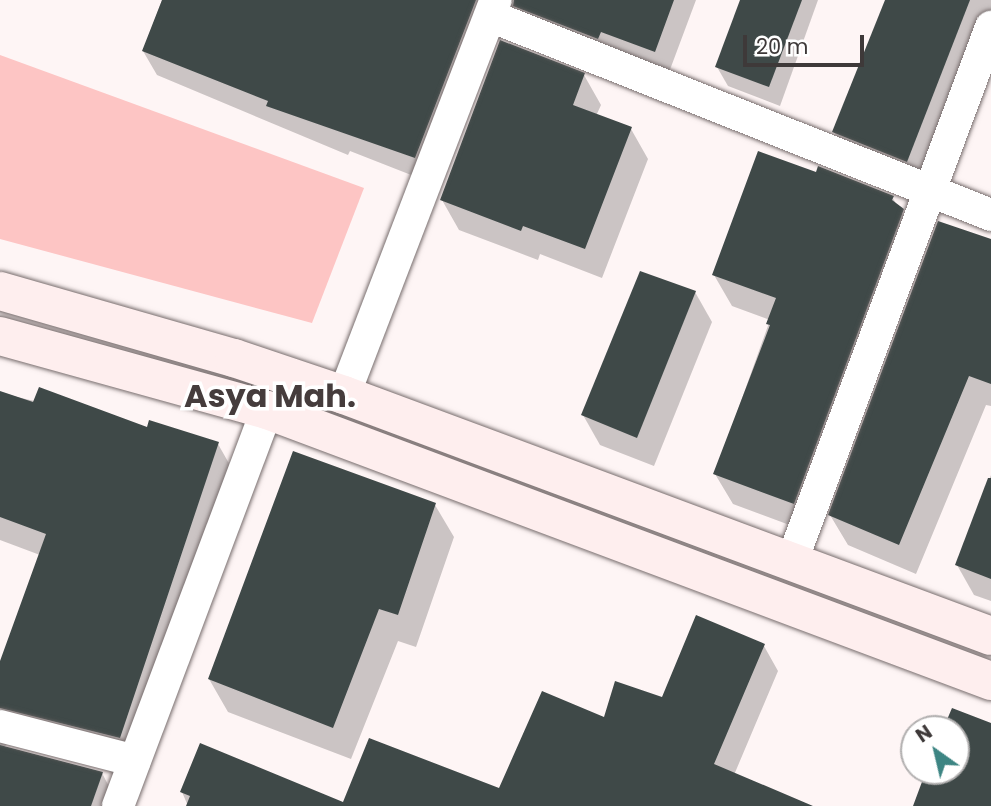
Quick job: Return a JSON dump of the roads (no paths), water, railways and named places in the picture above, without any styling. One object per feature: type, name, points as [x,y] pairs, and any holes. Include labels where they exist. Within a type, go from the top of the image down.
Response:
[{"type":"main road","points":[[0,290],[234,358],[344,395],[793,558],[991,636]]},
{"type":"main road","points":[[0,336],[267,410],[991,681]]},
{"type":"street","points":[[344,395],[493,8],[991,215]]},
{"type":"street","points":[[793,558],[991,27]]},
{"type":"street","points":[[118,806],[267,410]]},
{"type":"street","points":[[0,726],[135,761]]},
{"type":"district","name":"Asya Mah.","points":[[270,396]]}]
